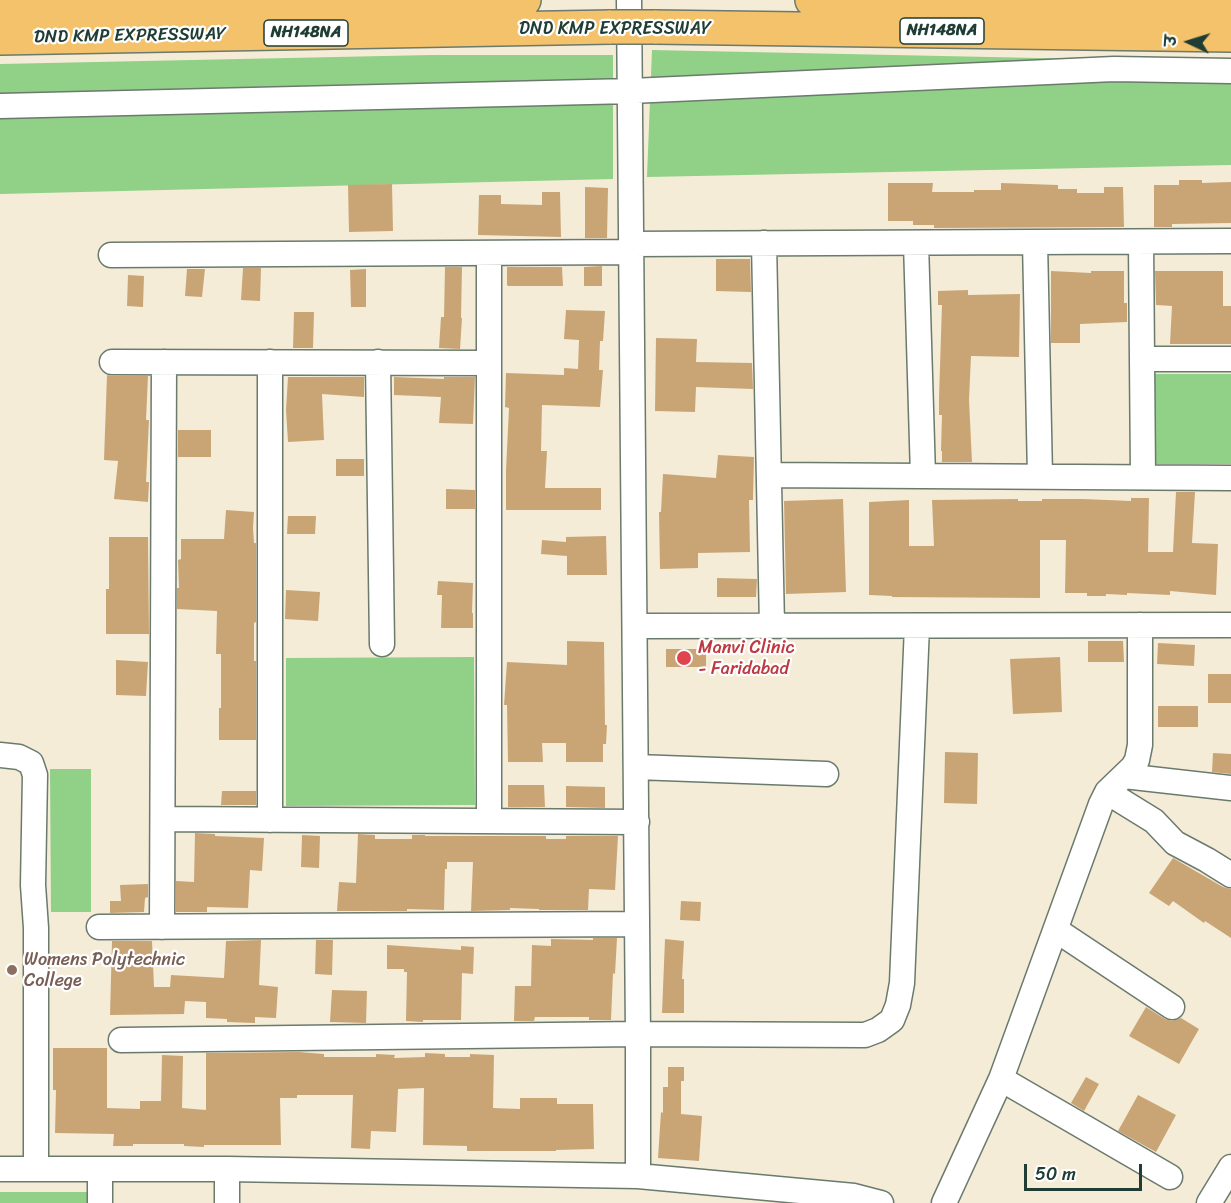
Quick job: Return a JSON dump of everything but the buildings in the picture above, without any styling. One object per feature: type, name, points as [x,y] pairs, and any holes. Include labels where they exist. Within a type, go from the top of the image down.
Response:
[{"type":"highway","name":"DND KMP EXPRESSWAY","points":[[0,9],[524,0]]},
{"type":"highway","name":"NH148NA","points":[[812,0],[1231,4]]},
{"type":"highway","name":"DND KMP EXPRESSWAY","points":[[0,38],[611,27],[1231,35]]},
{"type":"street","points":[[629,0],[638,1176]]},
{"type":"street","points":[[0,106],[631,91],[1114,69],[1231,71]]},
{"type":"street","points":[[1035,242],[1040,476]]},
{"type":"street","points":[[1141,242],[1143,477]]},
{"type":"street","points":[[111,255],[489,253],[764,243],[1231,242]]},
{"type":"street","points":[[764,243],[772,626]]},
{"type":"street","points":[[916,243],[923,476]]},
{"type":"street","points":[[489,253],[489,821]]},
{"type":"street","points":[[1142,359],[1231,359]]},
{"type":"street","points":[[112,362],[489,363]]},
{"type":"street","points":[[162,927],[164,362]]},
{"type":"street","points":[[270,362],[270,820]]},
{"type":"street","points":[[378,362],[382,644]]},
{"type":"street","points":[[769,475],[1231,478]]},
{"type":"street","points":[[944,1203],[1001,1079],[1096,815],[1116,784],[1137,760],[1140,745],[1140,625]]},
{"type":"street","points":[[635,626],[1231,625]]},
{"type":"street","points":[[121,1040],[638,1034],[865,1035],[878,1030],[892,1020],[898,1005],[902,983],[917,626]]},
{"type":"street","points":[[0,755],[19,757],[31,763],[35,775],[33,885],[36,928],[36,1169]]},
{"type":"street","points":[[636,767],[826,774]]},
{"type":"street","points":[[1116,784],[1231,788]]},
{"type":"street","points":[[1116,784],[1175,843],[1231,875]]},
{"type":"street","points":[[163,819],[636,822]]},
{"type":"street","points":[[99,927],[637,924]]},
{"type":"street","points":[[1056,930],[1172,1007]]},
{"type":"street","points":[[1001,1079],[1170,1177]]},
{"type":"street","points":[[1219,1195],[1231,1167]]},
{"type":"street","points":[[0,1169],[226,1169],[638,1176],[727,1193],[854,1196],[881,1203]]},
{"type":"street","points":[[100,1169],[100,1203]]},
{"type":"street","points":[[226,1169],[227,1203]]},
{"type":"green space","points":[[652,50],[1231,62],[1231,165],[647,177]]},
{"type":"green space","points":[[432,55],[613,55],[613,179],[0,194],[0,64]]},
{"type":"green space","points":[[1154,374],[1231,374],[1231,464],[1154,464]]},
{"type":"green space","points":[[474,657],[475,805],[286,806],[286,658]]},
{"type":"green space","points":[[50,769],[91,769],[91,912],[51,912]]},
{"type":"green space","points":[[0,1192],[87,1192],[87,1203],[0,1203]]},
{"type":"place","name":"Manvi Clinic - Faridabad","points":[[684,658]]},
{"type":"place","name":"Womens Polytechnic College","points":[[12,970]]}]
